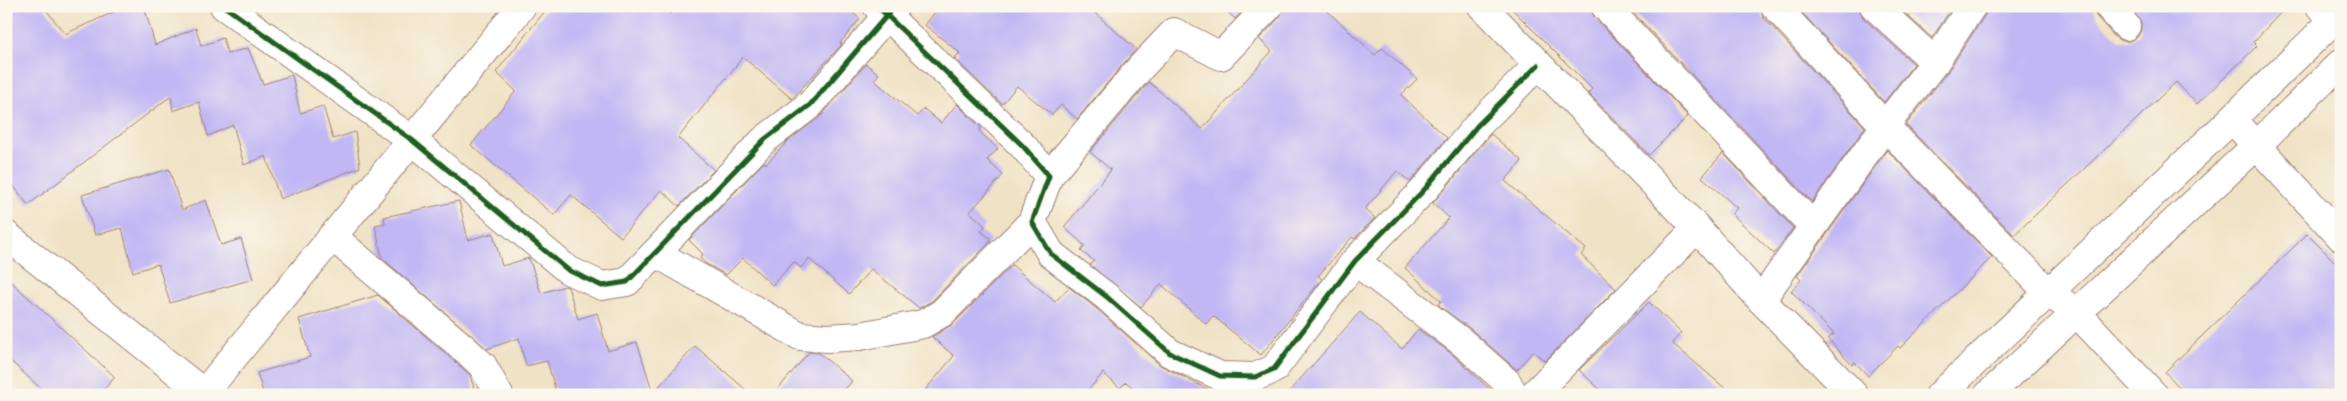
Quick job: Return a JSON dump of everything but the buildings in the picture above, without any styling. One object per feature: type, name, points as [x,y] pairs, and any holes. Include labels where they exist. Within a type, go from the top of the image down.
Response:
[{"type":"street","points":[[224,6],[412,140],[568,270],[602,286],[627,282],[764,140],[810,105],[886,10],[1023,146],[1049,176]]},
{"type":"street","points":[[6,235],[205,394],[332,236],[522,6]]},
{"type":"street","points":[[656,253],[800,336],[828,338],[860,336],[923,324],[942,313],[1032,222],[1049,176],[1140,68],[1174,32],[1221,56],[1269,6]]},
{"type":"street","points":[[1482,6],[1696,228],[1760,300],[1854,395]]},
{"type":"street","points":[[1605,6],[1812,225]]},
{"type":"street","points":[[1775,6],[1885,126],[2048,292],[2076,312],[2154,395]]},
{"type":"street","points":[[1874,6],[1935,62]]},
{"type":"street","points":[[1760,300],[1812,225],[1935,62],[1972,6]]},
{"type":"street","points":[[1940,395],[2232,119],[2332,13]]},
{"type":"street","points":[[1988,395],[2257,145],[2341,64]]},
{"type":"street","points":[[1032,222],[1051,254],[1106,297],[1170,353],[1220,376],[1254,377],[1274,369],[1354,261],[1424,190],[1478,126],[1538,65]]},
{"type":"street","points":[[2232,119],[2341,237]]},
{"type":"street","points":[[1533,395],[1696,228]]},
{"type":"street","points":[[332,236],[483,366],[499,395]]},
{"type":"street","points":[[1354,261],[1462,342],[1507,382],[1514,395]]},
{"type":"cycle path","points":[[224,6],[412,140],[568,270],[602,286],[627,282],[764,140],[810,105],[895,6]]},
{"type":"cycle path","points":[[877,6],[1023,146],[1049,176],[1032,222],[1051,254],[1107,297],[1170,353],[1220,376],[1255,377],[1274,369],[1355,261],[1424,190],[1477,126],[1538,65]]}]
